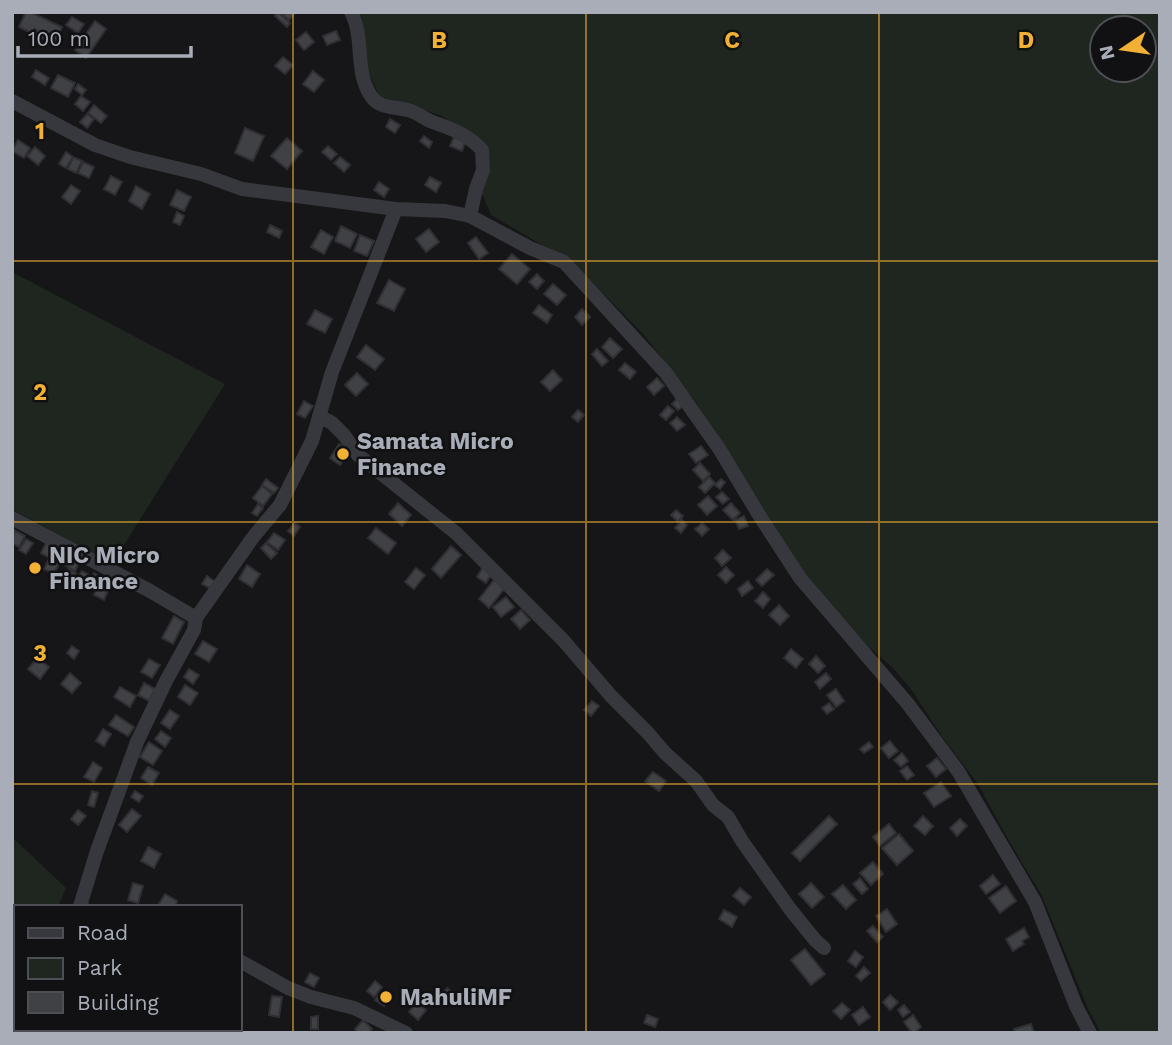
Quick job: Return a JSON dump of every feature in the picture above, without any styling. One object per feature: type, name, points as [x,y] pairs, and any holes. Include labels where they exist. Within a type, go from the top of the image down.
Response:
[{"type":"street","points":[[351,12],[359,33],[360,61],[365,81],[370,95],[377,103],[412,111],[471,139],[482,150],[483,170],[470,216]]},
{"type":"street","points":[[12,100],[95,145],[130,157],[201,174],[242,190],[396,209],[445,211],[470,216],[530,248],[564,262],[667,373],[720,450],[800,578],[908,704],[958,771],[1035,902],[1071,994],[1090,1033]]},
{"type":"street","points":[[81,905],[97,851],[137,741],[194,630],[196,618],[254,536],[280,505],[312,441],[332,372],[396,209]]},
{"type":"street","points":[[319,416],[332,423],[358,455],[456,533],[563,640],[611,696],[728,817],[790,909],[824,948]]},
{"type":"street","points":[[12,518],[196,618]]},
{"type":"street","points":[[242,962],[311,998],[354,1008],[406,1033]]},
{"type":"green space","points":[[359,12],[1160,12],[1160,1033],[1101,1033],[1088,1009],[1042,896],[978,784],[911,689],[892,667],[856,636],[796,562],[697,404],[645,336],[575,265],[491,215],[481,191],[475,138],[442,116],[405,103],[381,99],[365,59],[362,45],[363,24]]},
{"type":"green space","points":[[12,272],[225,384],[112,564],[12,509]]},
{"type":"green space","points":[[12,837],[66,888],[59,905],[14,905],[12,1008]]},
{"type":"building","points":[[26,12],[62,27],[54,44],[19,27]]},
{"type":"building","points":[[278,12],[290,23],[287,27],[275,16]]},
{"type":"building","points":[[280,12],[292,12],[294,14],[289,20]]},
{"type":"building","points":[[72,17],[84,24],[78,33],[66,25]]},
{"type":"building","points":[[95,21],[106,29],[86,58],[75,50]]},
{"type":"building","points":[[336,31],[340,40],[327,45],[323,36]]},
{"type":"building","points":[[306,32],[314,42],[304,50],[296,40]]},
{"type":"building","points":[[283,57],[293,65],[285,74],[275,66]]},
{"type":"building","points":[[36,70],[49,78],[45,85],[32,77]]},
{"type":"building","points":[[313,71],[324,80],[314,92],[303,84]]},
{"type":"building","points":[[58,75],[75,83],[68,97],[51,88]]},
{"type":"building","points":[[78,84],[86,90],[82,95],[75,89]]},
{"type":"building","points":[[81,96],[90,102],[83,111],[75,104]]},
{"type":"building","points":[[94,105],[107,116],[101,123],[88,113]]},
{"type":"building","points":[[87,114],[94,119],[87,128],[80,122]]},
{"type":"building","points":[[390,119],[400,125],[395,133],[386,127]]},
{"type":"building","points":[[245,128],[264,136],[253,161],[235,153]]},
{"type":"building","points":[[424,136],[432,142],[429,148],[420,141]]},
{"type":"building","points":[[454,137],[465,142],[462,151],[450,146]]},
{"type":"building","points":[[287,138],[302,151],[287,169],[271,156]]},
{"type":"building","points":[[18,140],[30,148],[24,158],[12,151]]},
{"type":"building","points":[[328,146],[337,154],[331,160],[322,152]]},
{"type":"building","points":[[35,147],[45,156],[38,165],[27,156]]},
{"type":"building","points":[[66,152],[73,157],[66,168],[59,164]]},
{"type":"building","points":[[73,157],[82,161],[76,173],[68,169]]},
{"type":"building","points":[[340,157],[350,165],[344,172],[334,163]]},
{"type":"building","points":[[83,162],[94,167],[89,178],[78,173]]},
{"type":"building","points":[[111,176],[122,182],[115,195],[104,189]]},
{"type":"building","points":[[430,177],[441,183],[436,192],[425,185]]},
{"type":"building","points":[[379,182],[389,189],[384,197],[374,190]]},
{"type":"building","points":[[71,185],[80,191],[71,204],[62,197]]},
{"type":"building","points":[[136,186],[150,194],[142,209],[129,201]]},
{"type":"building","points":[[177,190],[191,197],[184,211],[170,205]]},
{"type":"building","points":[[177,212],[184,216],[180,225],[173,222]]},
{"type":"building","points":[[270,225],[282,231],[279,238],[267,232]]},
{"type":"building","points":[[341,226],[357,234],[350,248],[335,241]]},
{"type":"building","points":[[429,229],[439,242],[426,252],[416,239]]},
{"type":"building","points":[[321,230],[333,237],[324,254],[311,247]]},
{"type":"building","points":[[360,235],[374,241],[367,256],[354,251]]},
{"type":"building","points":[[476,237],[488,253],[479,259],[468,243]]},
{"type":"building","points":[[512,254],[530,269],[517,284],[499,269]]},
{"type":"building","points":[[537,274],[544,281],[537,289],[529,282]]},
{"type":"building","points":[[389,280],[405,289],[394,311],[377,303]]},
{"type":"building","points":[[553,284],[566,295],[557,305],[544,294]]},
{"type":"building","points":[[539,305],[552,315],[547,323],[533,313]]},
{"type":"building","points":[[582,309],[590,317],[582,325],[575,317]]},
{"type":"building","points":[[315,310],[332,319],[325,333],[307,324]]},
{"type":"building","points":[[610,338],[622,349],[613,358],[602,347]]},
{"type":"building","points":[[366,345],[384,359],[375,370],[357,357]]},
{"type":"building","points":[[597,349],[608,361],[602,366],[592,354]]},
{"type":"building","points":[[625,363],[636,372],[630,379],[619,370]]},
{"type":"building","points":[[553,370],[562,380],[550,391],[541,382]]},
{"type":"building","points":[[357,373],[368,384],[356,396],[345,385]]},
{"type":"building","points":[[657,378],[664,386],[654,395],[647,387]]},
{"type":"building","points":[[678,398],[684,405],[678,410],[672,404]]},
{"type":"building","points":[[304,401],[313,406],[305,418],[297,414]]},
{"type":"building","points":[[668,406],[674,411],[666,420],[660,415]]},
{"type":"building","points":[[578,410],[584,415],[578,422],[572,417]]},
{"type":"building","points":[[677,417],[685,425],[677,431],[670,423]]},
{"type":"building","points":[[339,444],[349,451],[340,465],[330,458]]},
{"type":"building","points":[[701,446],[708,455],[696,463],[689,454]]},
{"type":"building","points":[[700,463],[710,474],[703,481],[693,470]]},
{"type":"building","points":[[709,477],[715,483],[705,493],[699,487]]},
{"type":"building","points":[[266,479],[278,488],[274,493],[262,485]]},
{"type":"building","points":[[721,479],[725,482],[720,489],[715,485]]},
{"type":"building","points":[[262,486],[272,494],[263,506],[253,498]]},
{"type":"building","points":[[722,492],[729,499],[723,504],[716,497]]},
{"type":"building","points":[[708,496],[717,506],[707,515],[698,505]]},
{"type":"building","points":[[398,503],[411,515],[402,526],[389,514]]},
{"type":"building","points":[[731,503],[740,513],[733,520],[723,510]]},
{"type":"building","points":[[258,504],[263,508],[257,516],[252,513]]},
{"type":"building","points":[[676,510],[683,516],[678,522],[671,515]]},
{"type":"building","points":[[744,516],[748,526],[739,529],[735,520]]},
{"type":"building","points":[[682,520],[687,525],[681,533],[675,528]]},
{"type":"building","points":[[295,523],[300,527],[294,536],[288,531]]},
{"type":"building","points":[[702,523],[709,529],[702,536],[695,529]]},
{"type":"building","points":[[376,528],[396,543],[388,554],[368,538]]},
{"type":"building","points":[[14,530],[25,536],[19,547],[12,543]]},
{"type":"building","points":[[274,533],[285,540],[278,550],[267,542]]},
{"type":"building","points":[[26,539],[33,543],[26,554],[19,550]]},
{"type":"building","points":[[46,543],[53,548],[48,557],[41,553]]},
{"type":"building","points":[[266,543],[277,553],[271,559],[261,548]]},
{"type":"building","points":[[451,546],[461,555],[441,578],[432,569]]},
{"type":"building","points":[[54,549],[64,554],[54,574],[44,569]]},
{"type":"building","points":[[723,550],[731,558],[722,566],[715,558]]},
{"type":"building","points":[[67,556],[79,563],[75,571],[63,564]]},
{"type":"building","points":[[247,565],[260,574],[252,587],[239,579]]},
{"type":"building","points":[[483,567],[492,573],[486,583],[477,577]]},
{"type":"building","points":[[726,567],[734,575],[726,583],[718,575]]},
{"type":"building","points":[[416,568],[425,575],[414,589],[405,582]]},
{"type":"building","points":[[68,569],[76,573],[73,578],[65,574]]},
{"type":"building","points":[[767,569],[774,575],[762,586],[756,580]]},
{"type":"building","points":[[82,571],[91,576],[86,584],[77,578]]},
{"type":"building","points":[[94,573],[99,576],[94,586],[89,583]]},
{"type":"building","points":[[207,576],[217,583],[213,590],[202,584]]},
{"type":"building","points":[[494,580],[504,589],[489,608],[479,599]]},
{"type":"building","points":[[100,581],[110,586],[104,600],[94,595]]},
{"type":"building","points":[[748,581],[753,588],[742,596],[738,589]]},
{"type":"building","points":[[763,592],[770,599],[763,608],[755,601]]},
{"type":"building","points":[[506,597],[514,607],[501,617],[493,607]]},
{"type":"building","points":[[779,605],[789,616],[780,625],[769,615]]},
{"type":"building","points":[[521,610],[530,620],[520,629],[511,619]]},
{"type":"building","points":[[174,616],[184,622],[173,644],[162,638]]},
{"type":"building","points":[[203,641],[217,649],[209,662],[195,654]]},
{"type":"building","points":[[72,646],[79,651],[74,659],[67,653]]},
{"type":"building","points":[[791,649],[803,659],[796,668],[784,658]]},
{"type":"building","points":[[816,656],[825,666],[818,673],[809,664]]},
{"type":"building","points":[[37,658],[49,667],[40,679],[28,669]]},
{"type":"building","points":[[149,659],[160,665],[152,678],[141,672]]},
{"type":"building","points":[[189,669],[199,675],[193,684],[184,677]]},
{"type":"building","points":[[70,673],[81,683],[72,693],[61,684]]},
{"type":"building","points":[[826,673],[831,679],[820,689],[815,682]]},
{"type":"building","points":[[144,683],[155,689],[149,701],[138,695]]},
{"type":"building","points":[[185,685],[198,693],[190,705],[178,697]]},
{"type":"building","points":[[120,687],[136,696],[130,707],[114,697]]},
{"type":"building","points":[[836,689],[844,701],[836,707],[827,695]]},
{"type":"building","points":[[592,701],[599,706],[591,716],[584,710]]},
{"type":"building","points":[[829,703],[834,709],[827,714],[822,708]]},
{"type":"building","points":[[170,710],[179,716],[170,729],[161,723]]},
{"type":"building","points":[[116,715],[134,727],[128,736],[109,725]]},
{"type":"building","points":[[103,729],[111,734],[104,746],[96,741]]},
{"type":"building","points":[[161,731],[171,738],[165,747],[155,739]]},
{"type":"building","points":[[890,741],[898,751],[889,758],[881,748]]},
{"type":"building","points":[[149,742],[162,751],[153,765],[140,757]]},
{"type":"building","points":[[869,742],[873,747],[864,753],[860,749]]},
{"type":"building","points":[[902,753],[908,761],[901,767],[894,760]]},
{"type":"building","points":[[937,758],[946,769],[936,777],[927,766]]},
{"type":"building","points":[[93,762],[102,768],[94,782],[84,777]]},
{"type":"building","points":[[907,766],[914,775],[907,780],[900,771]]},
{"type":"building","points":[[148,767],[159,773],[152,785],[141,778]]},
{"type":"building","points":[[653,772],[666,781],[659,791],[645,781]]},
{"type":"building","points":[[941,782],[951,796],[934,807],[924,793]]},
{"type":"building","points":[[92,791],[98,793],[94,807],[88,805]]},
{"type":"building","points":[[135,791],[143,796],[139,802],[131,797]]},
{"type":"building","points":[[132,809],[141,816],[127,832],[119,825]]},
{"type":"building","points":[[78,810],[86,816],[78,825],[71,819]]},
{"type":"building","points":[[829,816],[837,824],[800,861],[792,853]]},
{"type":"building","points":[[923,816],[933,826],[925,835],[914,826]]},
{"type":"building","points":[[960,819],[967,826],[957,836],[950,828]]},
{"type":"building","points":[[889,824],[896,833],[880,846],[873,837]]},
{"type":"building","points":[[899,834],[913,851],[897,865],[882,848]]},
{"type":"building","points":[[148,847],[161,854],[154,868],[141,861]]},
{"type":"building","points":[[873,862],[883,874],[871,885],[860,873]]},
{"type":"building","points":[[993,875],[1000,884],[986,894],[980,886]]},
{"type":"building","points":[[860,878],[868,889],[862,894],[853,884]]},
{"type":"building","points":[[133,883],[143,886],[138,903],[128,900]]},
{"type":"building","points":[[811,883],[824,897],[812,908],[799,894]]},
{"type":"building","points":[[843,885],[856,900],[846,909],[832,894]]},
{"type":"building","points":[[1006,886],[1016,901],[1000,913],[989,898]]},
{"type":"building","points":[[740,888],[751,897],[744,905],[733,896]]},
{"type":"building","points":[[165,894],[177,901],[176,905],[159,904]]},
{"type":"building","points":[[887,909],[897,924],[886,932],[876,916]]},
{"type":"building","points":[[724,910],[737,917],[732,927],[719,919]]},
{"type":"building","points":[[873,926],[883,937],[877,942],[867,931]]},
{"type":"building","points":[[1024,928],[1029,937],[1013,951],[1006,939]]},
{"type":"building","points":[[805,949],[825,974],[811,985],[791,960]]},
{"type":"building","points":[[855,951],[863,957],[856,967],[848,961]]},
{"type":"building","points":[[864,967],[870,973],[861,981],[856,976]]},
{"type":"building","points":[[310,973],[319,978],[314,987],[305,982]]},
{"type":"building","points":[[375,981],[382,987],[374,997],[367,991]]},
{"type":"building","points":[[447,988],[457,996],[449,1005],[439,997]]},
{"type":"building","points":[[381,992],[389,999],[384,1006],[375,1000]]},
{"type":"building","points":[[890,995],[898,1002],[890,1010],[883,1002]]},
{"type":"building","points":[[272,996],[282,997],[279,1017],[269,1015]]},
{"type":"building","points":[[417,1002],[426,1010],[418,1020],[409,1012]]},
{"type":"building","points":[[842,1003],[850,1010],[841,1019],[833,1011]]},
{"type":"building","points":[[904,1005],[910,1012],[903,1017],[898,1010]]},
{"type":"building","points":[[863,1007],[870,1017],[859,1025],[852,1015]]},
{"type":"building","points":[[647,1015],[658,1019],[655,1027],[644,1023]]},
{"type":"building","points":[[913,1015],[921,1027],[912,1033],[904,1022]]},
{"type":"building","points":[[318,1016],[318,1029],[311,1029],[311,1017]]},
{"type":"building","points":[[363,1020],[372,1029],[368,1033],[358,1033],[355,1029]]},
{"type":"building","points":[[1031,1024],[1034,1033],[1016,1033],[1014,1029]]},
{"type":"place","name":"Samata Micro Finance","points":[[343,454]]},
{"type":"place","name":"NIC Micro Finance","points":[[35,568]]},
{"type":"place","name":"MahuliMF","points":[[386,997]]}]
